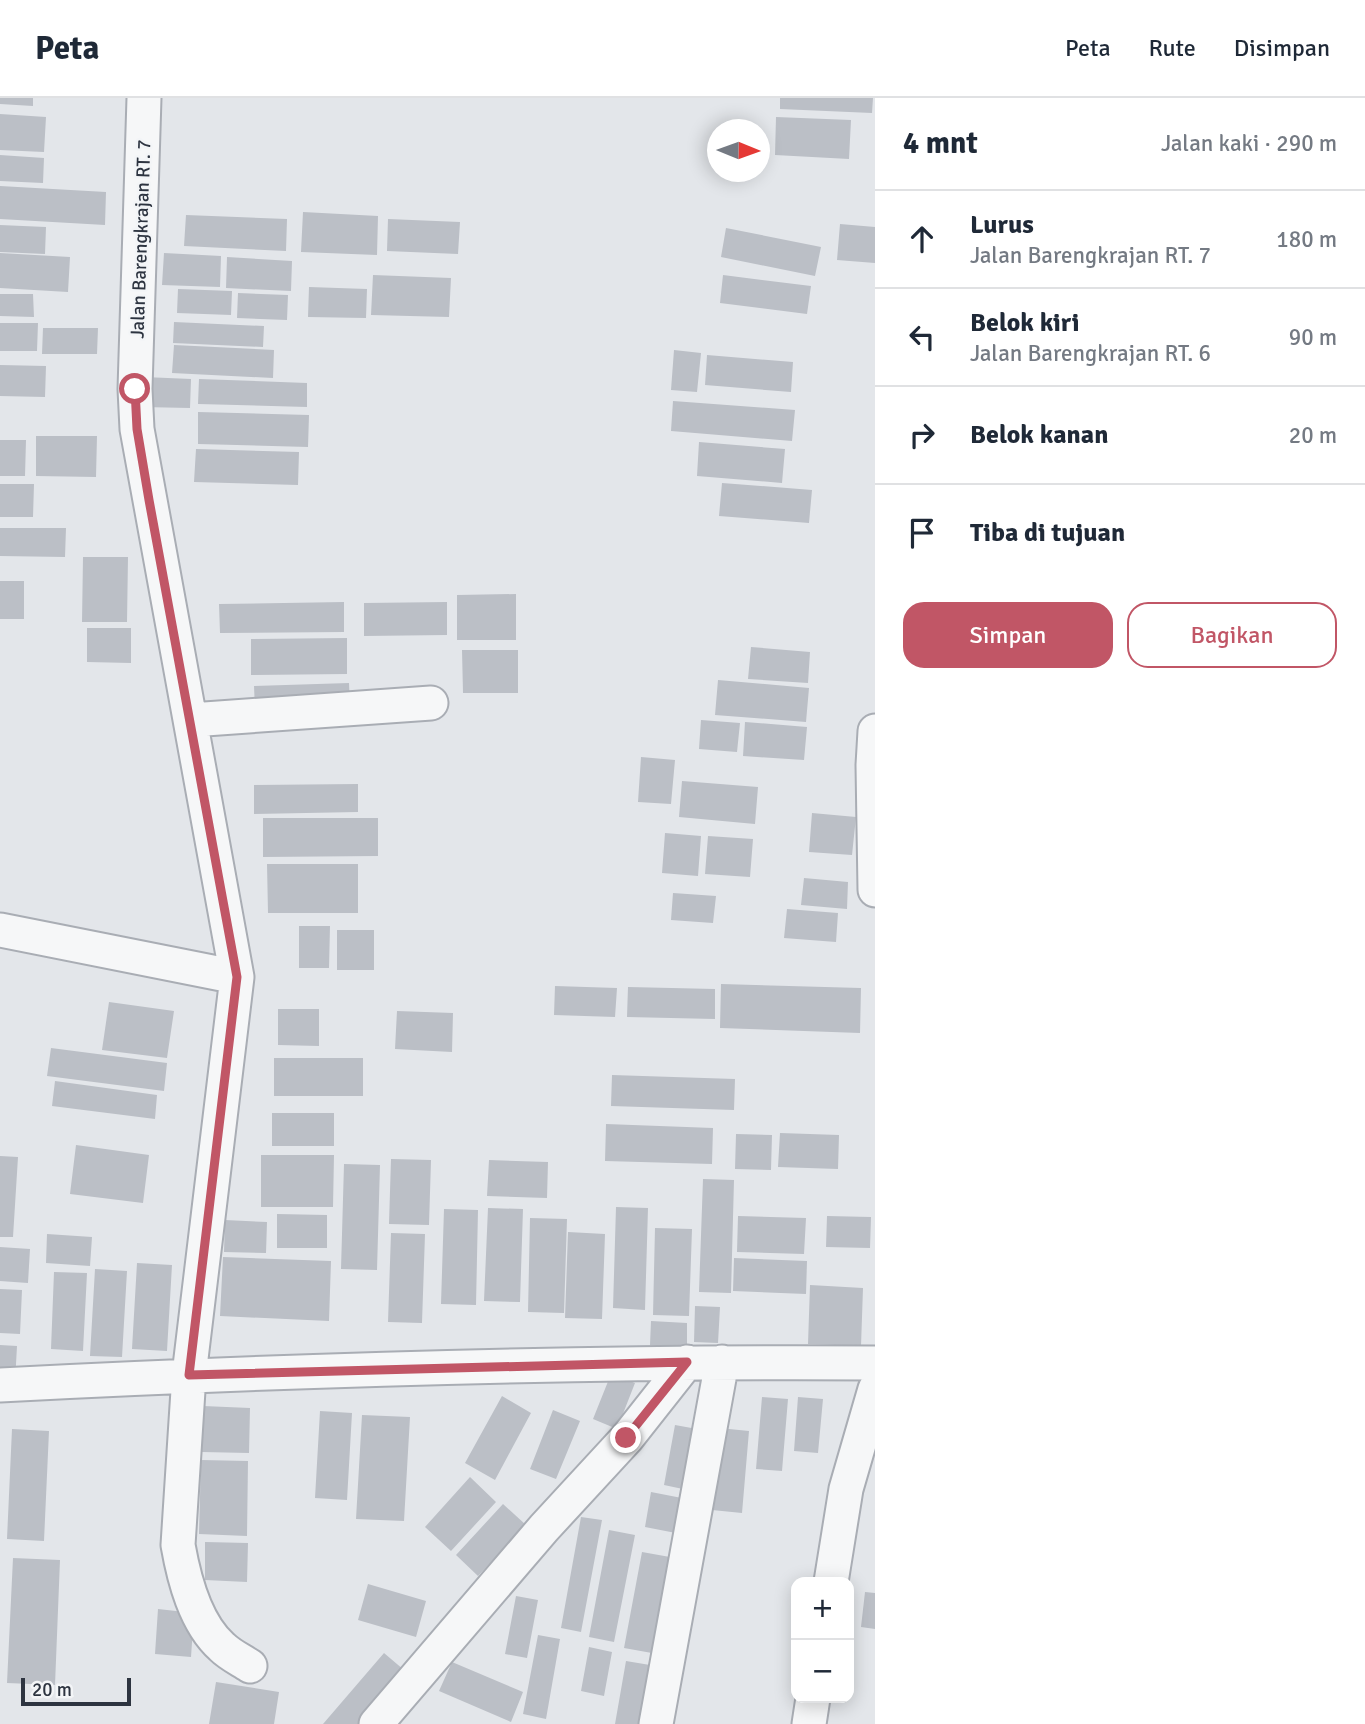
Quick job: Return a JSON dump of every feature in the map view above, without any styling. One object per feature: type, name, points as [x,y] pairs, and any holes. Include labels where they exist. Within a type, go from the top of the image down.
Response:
[{"type":"street","name":"Jalan Barengkrajan RT. 7","points":[[144,98],[135,389],[137,429],[237,977],[189,1375],[178,1545],[182,1568],[204,1626],[222,1647],[250,1666]]},
{"type":"street","points":[[191,720],[431,703]]},
{"type":"street","points":[[875,731],[875,890]]},
{"type":"street","points":[[0,930],[237,977]]},
{"type":"street","points":[[376,1724],[544,1528],[626,1438],[687,1362]]},
{"type":"street","points":[[0,1385],[189,1375],[687,1362],[875,1363]]},
{"type":"street","points":[[656,1724],[722,1362]]},
{"type":"street","points":[[832,1577],[846,1489],[875,1389]]},
{"type":"street","points":[[809,1724],[812,1703]]},
{"type":"building","points":[[0,98],[33,98],[33,106],[0,104]]},
{"type":"building","points":[[780,98],[873,98],[872,113],[780,109]]},
{"type":"building","points":[[0,114],[46,117],[44,152],[0,150]]},
{"type":"building","points":[[776,117],[851,120],[849,159],[775,155]]},
{"type":"building","points":[[0,155],[44,158],[43,183],[0,181]]},
{"type":"building","points":[[0,186],[106,192],[105,225],[0,219]]},
{"type":"building","points":[[303,212],[378,216],[377,255],[301,252]]},
{"type":"building","points":[[186,215],[287,219],[286,251],[184,246]]},
{"type":"building","points":[[388,219],[460,222],[458,254],[387,251]]},
{"type":"building","points":[[840,224],[875,227],[875,263],[837,260]]},
{"type":"building","points":[[0,225],[46,227],[45,254],[0,252]]},
{"type":"building","points":[[726,228],[821,247],[815,276],[721,257]]},
{"type":"building","points":[[0,253],[70,257],[68,292],[0,288]]},
{"type":"building","points":[[164,253],[221,256],[220,287],[162,285]]},
{"type":"building","points":[[227,257],[292,261],[291,291],[226,288]]},
{"type":"building","points":[[373,275],[451,278],[449,317],[371,315]]},
{"type":"building","points":[[723,275],[811,286],[807,314],[720,303]]},
{"type":"building","points":[[309,287],[367,289],[366,318],[308,317]]},
{"type":"building","points":[[178,289],[232,291],[231,315],[177,313]]},
{"type":"building","points":[[238,293],[288,295],[287,320],[237,318]]},
{"type":"building","points":[[0,294],[33,294],[34,317],[0,316]]},
{"type":"building","points":[[174,322],[264,326],[263,347],[173,343]]},
{"type":"building","points":[[0,323],[38,323],[37,351],[0,351]]},
{"type":"building","points":[[43,328],[98,328],[97,354],[42,354]]},
{"type":"building","points":[[174,345],[274,350],[273,378],[172,373]]},
{"type":"building","points":[[674,350],[701,353],[697,392],[671,390]]},
{"type":"building","points":[[707,355],[793,362],[791,392],[705,385]]},
{"type":"building","points":[[0,365],[46,366],[45,397],[0,396]]},
{"type":"building","points":[[144,377],[191,379],[190,408],[142,407]]},
{"type":"building","points":[[199,379],[307,383],[307,407],[198,404]]},
{"type":"building","points":[[673,401],[795,410],[792,441],[671,431]]},
{"type":"building","points":[[198,412],[309,415],[308,447],[198,444]]},
{"type":"building","points":[[36,436],[97,436],[96,477],[36,476]]},
{"type":"building","points":[[0,440],[26,440],[25,476],[0,476]]},
{"type":"building","points":[[699,442],[785,449],[782,483],[697,476]]},
{"type":"building","points":[[196,449],[299,452],[298,485],[194,482]]},
{"type":"building","points":[[722,483],[812,490],[809,523],[719,516]]},
{"type":"building","points":[[0,484],[34,484],[33,517],[0,517]]},
{"type":"building","points":[[0,528],[66,528],[65,557],[0,556]]},
{"type":"building","points":[[83,557],[128,557],[127,622],[82,622]]},
{"type":"building","points":[[0,581],[24,581],[24,619],[0,619]]},
{"type":"building","points":[[516,594],[516,640],[457,640],[457,595]]},
{"type":"building","points":[[344,602],[344,632],[220,633],[219,604]]},
{"type":"building","points":[[447,602],[447,635],[364,636],[364,603]]},
{"type":"building","points":[[87,628],[131,628],[131,663],[87,662]]},
{"type":"building","points":[[347,638],[347,674],[251,675],[251,639]]},
{"type":"building","points":[[751,647],[810,652],[808,683],[748,679]]},
{"type":"building","points":[[462,650],[518,650],[518,693],[463,693]]},
{"type":"building","points":[[718,680],[809,688],[806,722],[715,715]]},
{"type":"building","points":[[349,683],[350,706],[255,709],[254,686]]},
{"type":"building","points":[[701,720],[740,723],[737,752],[699,749]]},
{"type":"building","points":[[745,722],[807,727],[804,760],[743,756]]},
{"type":"building","points":[[641,757],[675,760],[671,804],[638,802]]},
{"type":"building","points":[[682,781],[758,787],[755,824],[679,817]]},
{"type":"building","points":[[358,784],[358,812],[254,814],[254,785]]},
{"type":"building","points":[[812,813],[856,817],[852,855],[809,852]]},
{"type":"building","points":[[263,818],[378,818],[378,856],[263,857]]},
{"type":"building","points":[[665,833],[701,836],[698,876],[662,873]]},
{"type":"building","points":[[708,836],[753,839],[750,877],[705,874]]},
{"type":"building","points":[[267,864],[358,864],[358,913],[268,913]]},
{"type":"building","points":[[804,878],[848,882],[847,909],[801,905]]},
{"type":"building","points":[[673,893],[716,896],[713,923],[671,920]]},
{"type":"building","points":[[787,909],[838,913],[836,942],[784,938]]},
{"type":"building","points":[[299,926],[330,926],[329,968],[299,968]]},
{"type":"building","points":[[337,930],[374,930],[374,970],[337,970]]},
{"type":"building","points":[[721,984],[861,988],[860,1033],[720,1028]]},
{"type":"building","points":[[555,986],[617,988],[615,1017],[554,1015]]},
{"type":"building","points":[[628,987],[715,989],[715,1019],[627,1017]]},
{"type":"building","points":[[109,1002],[174,1011],[167,1058],[102,1050]]},
{"type":"building","points":[[278,1009],[319,1009],[319,1046],[278,1045]]},
{"type":"building","points":[[397,1011],[453,1013],[452,1052],[395,1049]]},
{"type":"building","points":[[51,1048],[167,1063],[164,1091],[47,1076]]},
{"type":"building","points":[[274,1058],[363,1058],[363,1096],[274,1096]]},
{"type":"building","points":[[612,1075],[735,1079],[734,1110],[611,1106]]},
{"type":"building","points":[[55,1081],[157,1095],[155,1119],[52,1106]]},
{"type":"building","points":[[272,1113],[334,1113],[334,1146],[272,1146]]},
{"type":"building","points":[[606,1124],[713,1128],[712,1164],[605,1161]]},
{"type":"building","points":[[780,1133],[839,1135],[838,1169],[778,1167]]},
{"type":"building","points":[[736,1134],[772,1135],[771,1170],[735,1169]]},
{"type":"building","points":[[76,1145],[149,1155],[143,1203],[70,1194]]},
{"type":"building","points":[[261,1155],[334,1155],[333,1207],[261,1207]]},
{"type":"building","points":[[0,1156],[18,1157],[13,1237],[0,1237]]},
{"type":"building","points":[[391,1159],[431,1160],[429,1225],[389,1224]]},
{"type":"building","points":[[489,1160],[548,1162],[547,1198],[487,1196]]},
{"type":"building","points":[[344,1164],[380,1165],[377,1270],[341,1269]]},
{"type":"building","points":[[703,1179],[734,1180],[731,1293],[699,1292]]},
{"type":"building","points":[[616,1207],[648,1208],[645,1310],[613,1308]]},
{"type":"building","points":[[488,1208],[523,1209],[520,1302],[484,1301]]},
{"type":"building","points":[[444,1209],[478,1210],[476,1305],[441,1304]]},
{"type":"building","points":[[277,1214],[327,1215],[327,1248],[277,1248]]},
{"type":"building","points":[[738,1216],[806,1218],[804,1254],[737,1252]]},
{"type":"building","points":[[827,1216],[871,1217],[870,1248],[826,1247]]},
{"type":"building","points":[[530,1218],[567,1219],[564,1313],[528,1312]]},
{"type":"building","points":[[225,1220],[267,1222],[266,1253],[224,1252]]},
{"type":"building","points":[[655,1228],[692,1229],[689,1316],[653,1315]]},
{"type":"building","points":[[568,1232],[605,1234],[602,1319],[565,1318]]},
{"type":"building","points":[[391,1233],[425,1234],[422,1323],[388,1322]]},
{"type":"building","points":[[47,1234],[92,1237],[90,1266],[46,1263]]},
{"type":"building","points":[[0,1247],[30,1249],[28,1283],[0,1281]]},
{"type":"building","points":[[223,1257],[331,1261],[329,1321],[220,1316]]},
{"type":"building","points":[[734,1258],[807,1261],[806,1294],[733,1291]]},
{"type":"building","points":[[137,1263],[172,1265],[167,1351],[132,1349]]},
{"type":"building","points":[[95,1269],[127,1271],[122,1357],[90,1356]]},
{"type":"building","points":[[54,1272],[87,1273],[83,1351],[51,1349]]},
{"type":"building","points":[[810,1285],[863,1288],[861,1346],[808,1344]]},
{"type":"building","points":[[0,1289],[22,1290],[20,1334],[0,1333]]},
{"type":"building","points":[[695,1306],[720,1307],[718,1343],[694,1342]]},
{"type":"building","points":[[651,1321],[687,1323],[687,1346],[650,1345]]},
{"type":"building","points":[[0,1345],[17,1346],[15,1382],[0,1381]]},
{"type":"building","points":[[611,1374],[635,1383],[617,1429],[593,1419]]},
{"type":"building","points":[[502,1396],[531,1413],[495,1480],[465,1463]]},
{"type":"building","points":[[762,1397],[788,1399],[782,1471],[756,1469]]},
{"type":"building","points":[[798,1397],[823,1399],[818,1453],[794,1451]]},
{"type":"building","points":[[203,1406],[250,1408],[249,1453],[202,1452]]},
{"type":"building","points":[[553,1410],[580,1421],[556,1479],[530,1469]]},
{"type":"building","points":[[320,1411],[352,1413],[347,1500],[315,1498]]},
{"type":"building","points":[[362,1415],[410,1417],[404,1521],[356,1519]]},
{"type":"building","points":[[675,1425],[708,1431],[697,1492],[664,1485]]},
{"type":"building","points":[[719,1428],[749,1431],[742,1513],[712,1510]]},
{"type":"building","points":[[12,1429],[49,1431],[44,1541],[7,1539]]},
{"type":"building","points":[[201,1460],[248,1461],[247,1536],[199,1534]]},
{"type":"building","points":[[470,1477],[496,1502],[451,1551],[425,1527]]},
{"type":"building","points":[[651,1492],[692,1500],[686,1535],[645,1527]]},
{"type":"building","points":[[503,1504],[526,1525],[478,1576],[456,1555]]},
{"type":"building","points":[[581,1517],[602,1520],[581,1632],[561,1628]]},
{"type":"building","points":[[609,1530],[635,1535],[614,1642],[589,1637]]},
{"type":"building","points":[[205,1542],[248,1543],[247,1582],[205,1580]]},
{"type":"building","points":[[642,1552],[681,1559],[663,1655],[624,1648]]},
{"type":"building","points":[[13,1558],[60,1560],[55,1685],[7,1683]]},
{"type":"building","points":[[368,1584],[426,1601],[416,1637],[358,1620]]},
{"type":"building","points":[[865,1592],[875,1593],[875,1629],[861,1627]]},
{"type":"building","points":[[516,1596],[538,1600],[527,1658],[505,1654]]},
{"type":"building","points":[[158,1609],[194,1613],[191,1657],[155,1654]]},
{"type":"building","points":[[538,1635],[560,1639],[546,1719],[523,1714]]},
{"type":"building","points":[[589,1647],[612,1652],[604,1696],[581,1691]]},
{"type":"building","points":[[384,1653],[404,1670],[358,1724],[323,1724]]},
{"type":"building","points":[[626,1661],[662,1667],[651,1724],[615,1724]]},
{"type":"building","points":[[452,1662],[523,1692],[511,1722],[439,1691]]},
{"type":"building","points":[[216,1682],[279,1692],[274,1724],[209,1724]]},
{"type":"route","points":[[135,389],[137,429],[149,500],[237,977],[189,1375],[687,1362],[626,1438]]}]
